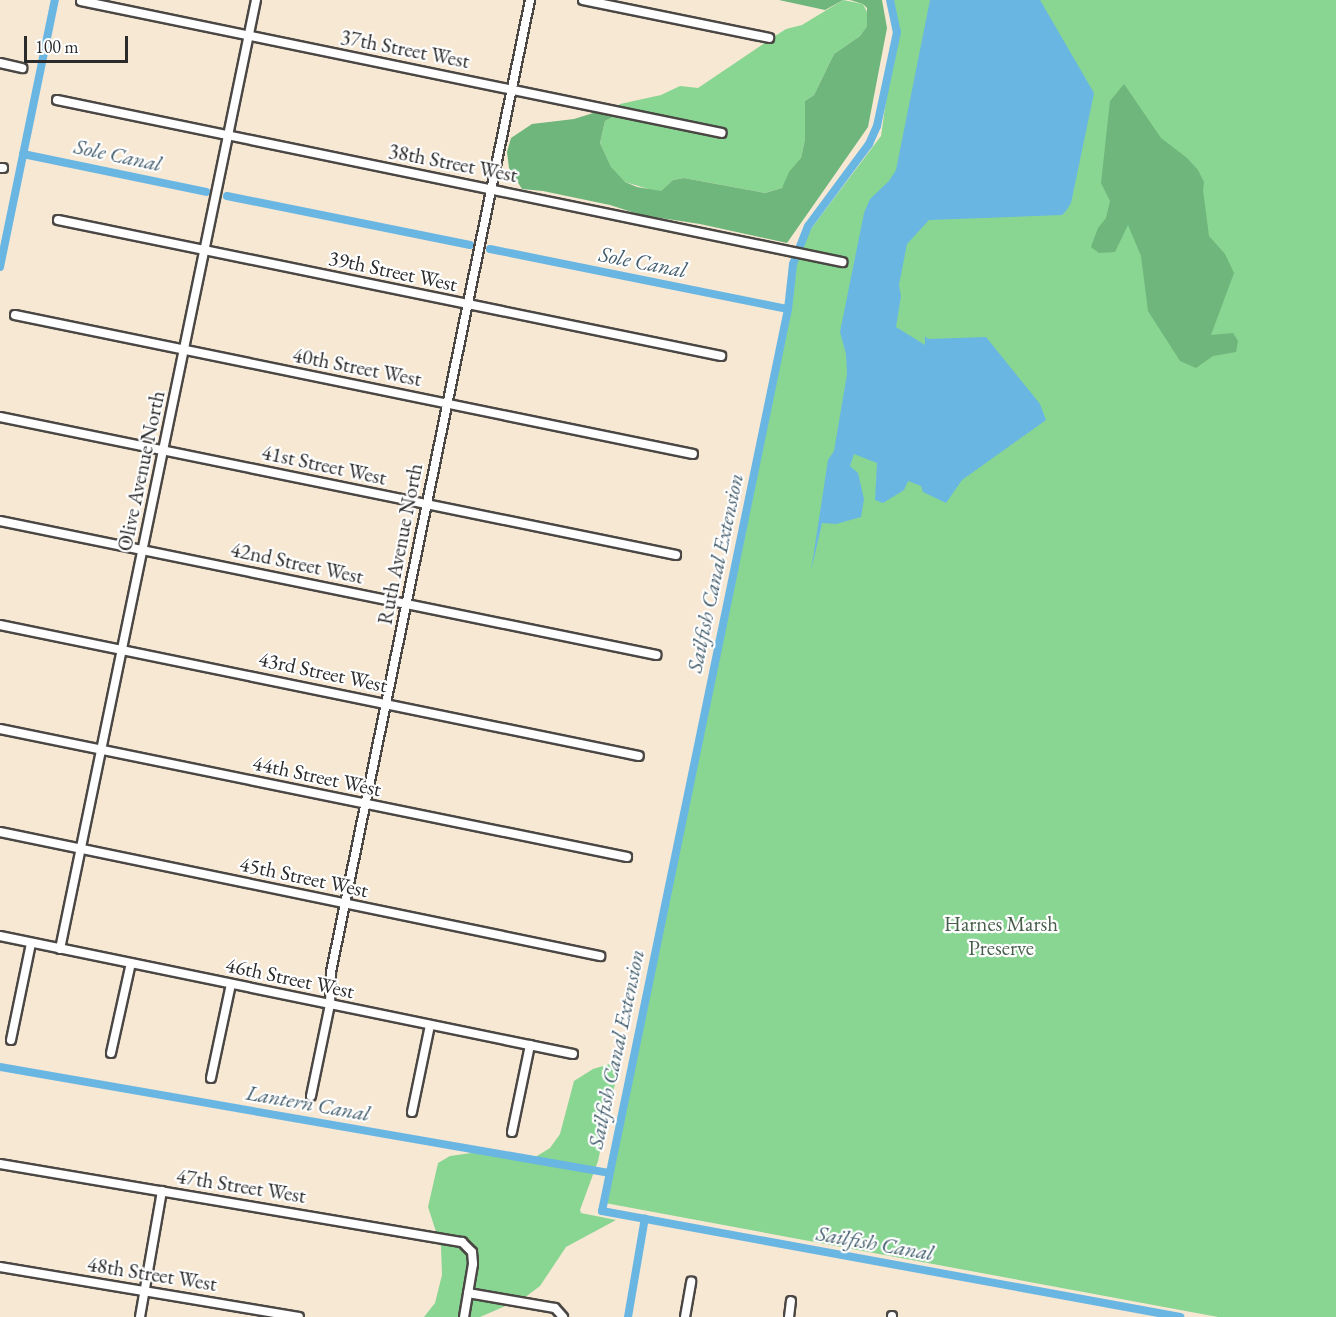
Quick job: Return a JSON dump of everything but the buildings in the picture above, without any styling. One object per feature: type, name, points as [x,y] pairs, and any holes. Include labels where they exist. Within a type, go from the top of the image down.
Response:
[{"type":"street","name":"Olive Avenue North","points":[[60,949],[256,0]]},
{"type":"street","name":"Ruth Avenue North","points":[[311,1096],[330,1004],[331,972],[530,0]]},
{"type":"street","points":[[583,0],[769,38]]},
{"type":"street","name":"37th Street West","points":[[81,1],[722,133]]},
{"type":"street","points":[[0,63],[22,68]]},
{"type":"street","name":"38th Street West","points":[[57,100],[842,262]]},
{"type":"street","name":"39th Street West","points":[[58,220],[721,356]]},
{"type":"street","name":"40th Street West","points":[[15,315],[693,454]]},
{"type":"street","name":"41st Street West","points":[[0,417],[676,555]]},
{"type":"street","name":"42nd Street West","points":[[0,521],[656,655]]},
{"type":"street","name":"43rd Street West","points":[[0,625],[639,756]]},
{"type":"street","name":"44th Street West","points":[[0,729],[627,857]]},
{"type":"street","name":"45th Street West","points":[[0,832],[600,956]]},
{"type":"street","name":"46th Street West","points":[[0,936],[573,1054]]},
{"type":"street","points":[[11,1040],[31,943]]},
{"type":"street","points":[[111,1053],[131,963]]},
{"type":"street","points":[[211,1078],[231,984]]},
{"type":"street","points":[[412,1112],[430,1024]]},
{"type":"street","points":[[512,1132],[530,1045]]},
{"type":"street","name":"47th Street West","points":[[0,1164],[454,1239],[468,1246],[472,1252],[468,1293]]},
{"type":"street","points":[[140,1317],[162,1191]]},
{"type":"street","name":"48th Street West","points":[[0,1267],[299,1317]]},
{"type":"street","points":[[685,1317],[691,1282]]},
{"type":"street","points":[[464,1317],[468,1293],[555,1308],[563,1317]]},
{"type":"street","points":[[789,1317],[791,1301]]},
{"type":"green space","points":[[779,0],[843,0],[825,10]]},
{"type":"green space","points":[[843,0],[863,4],[868,14],[867,26],[860,36],[834,54],[814,95],[805,101],[805,139],[801,158],[782,188],[765,193],[684,178],[673,180],[661,191],[655,191],[625,182],[613,172],[600,143],[605,121],[611,118],[620,104],[661,95],[680,86],[698,88],[786,29],[802,25]]},
{"type":"green space","points":[[850,0],[882,0],[887,28],[868,127],[787,243],[700,224],[641,215],[610,205],[543,191],[522,189],[509,168],[507,152],[511,138],[532,124],[574,119],[619,105],[611,118],[605,121],[600,143],[611,167],[625,182],[637,187],[661,191],[673,180],[684,178],[765,193],[782,188],[789,172],[801,158],[805,139],[805,101],[814,95],[834,54],[860,36],[867,26],[867,8],[863,4]]},
{"type":"green space","name":"Harnes Marsh Preserve","points":[[892,0],[1336,0],[1336,1317],[1218,1317],[605,1203],[801,242],[881,136],[896,30]]},
{"type":"green space","points":[[1124,84],[1161,138],[1187,158],[1198,170],[1204,182],[1209,236],[1225,254],[1234,273],[1211,335],[1233,333],[1238,341],[1236,352],[1213,356],[1196,368],[1180,361],[1148,311],[1141,256],[1128,225],[1115,252],[1099,253],[1091,247],[1098,228],[1106,218],[1110,201],[1101,183],[1110,101]]},
{"type":"green space","points":[[620,1061],[598,1161],[580,1210],[581,1213],[616,1220],[566,1247],[540,1286],[524,1298],[480,1317],[424,1317],[435,1303],[442,1275],[441,1247],[428,1207],[438,1163],[450,1156],[478,1152],[526,1158],[537,1156],[550,1148],[560,1134],[574,1081],[593,1069]]},
{"type":"water","points":[[930,0],[1040,0],[1094,93],[1071,203],[1062,215],[929,220],[907,244],[899,285],[901,296],[896,327],[925,345],[925,336],[928,339],[986,337],[1040,404],[1046,420],[962,480],[946,503],[923,492],[921,486],[908,481],[904,490],[883,503],[875,500],[877,463],[854,454],[850,466],[858,473],[864,499],[861,517],[836,524],[822,523],[811,571],[828,460],[834,451],[847,374],[846,354],[840,332],[864,213],[870,199],[889,181],[896,170]]},
{"type":"waterway","points":[[0,267],[55,0]]},
{"type":"waterway","name":"Sailfish Canal Extension","points":[[890,0],[897,32],[877,126],[869,144],[808,226],[793,264],[788,309],[602,1211],[1180,1317]]},
{"type":"waterway","name":"Sole Canal","points":[[23,154],[206,192]]},
{"type":"waterway","name":"Sole Canal","points":[[227,196],[470,245]]},
{"type":"waterway","name":"Sole Canal","points":[[490,249],[788,309]]},
{"type":"waterway","name":"Lantern Canal","points":[[0,1067],[609,1173]]},
{"type":"waterway","points":[[628,1317],[645,1218]]},
{"type":"water label","name":"Sailfish Canal","points":[[875,1243]]}]
